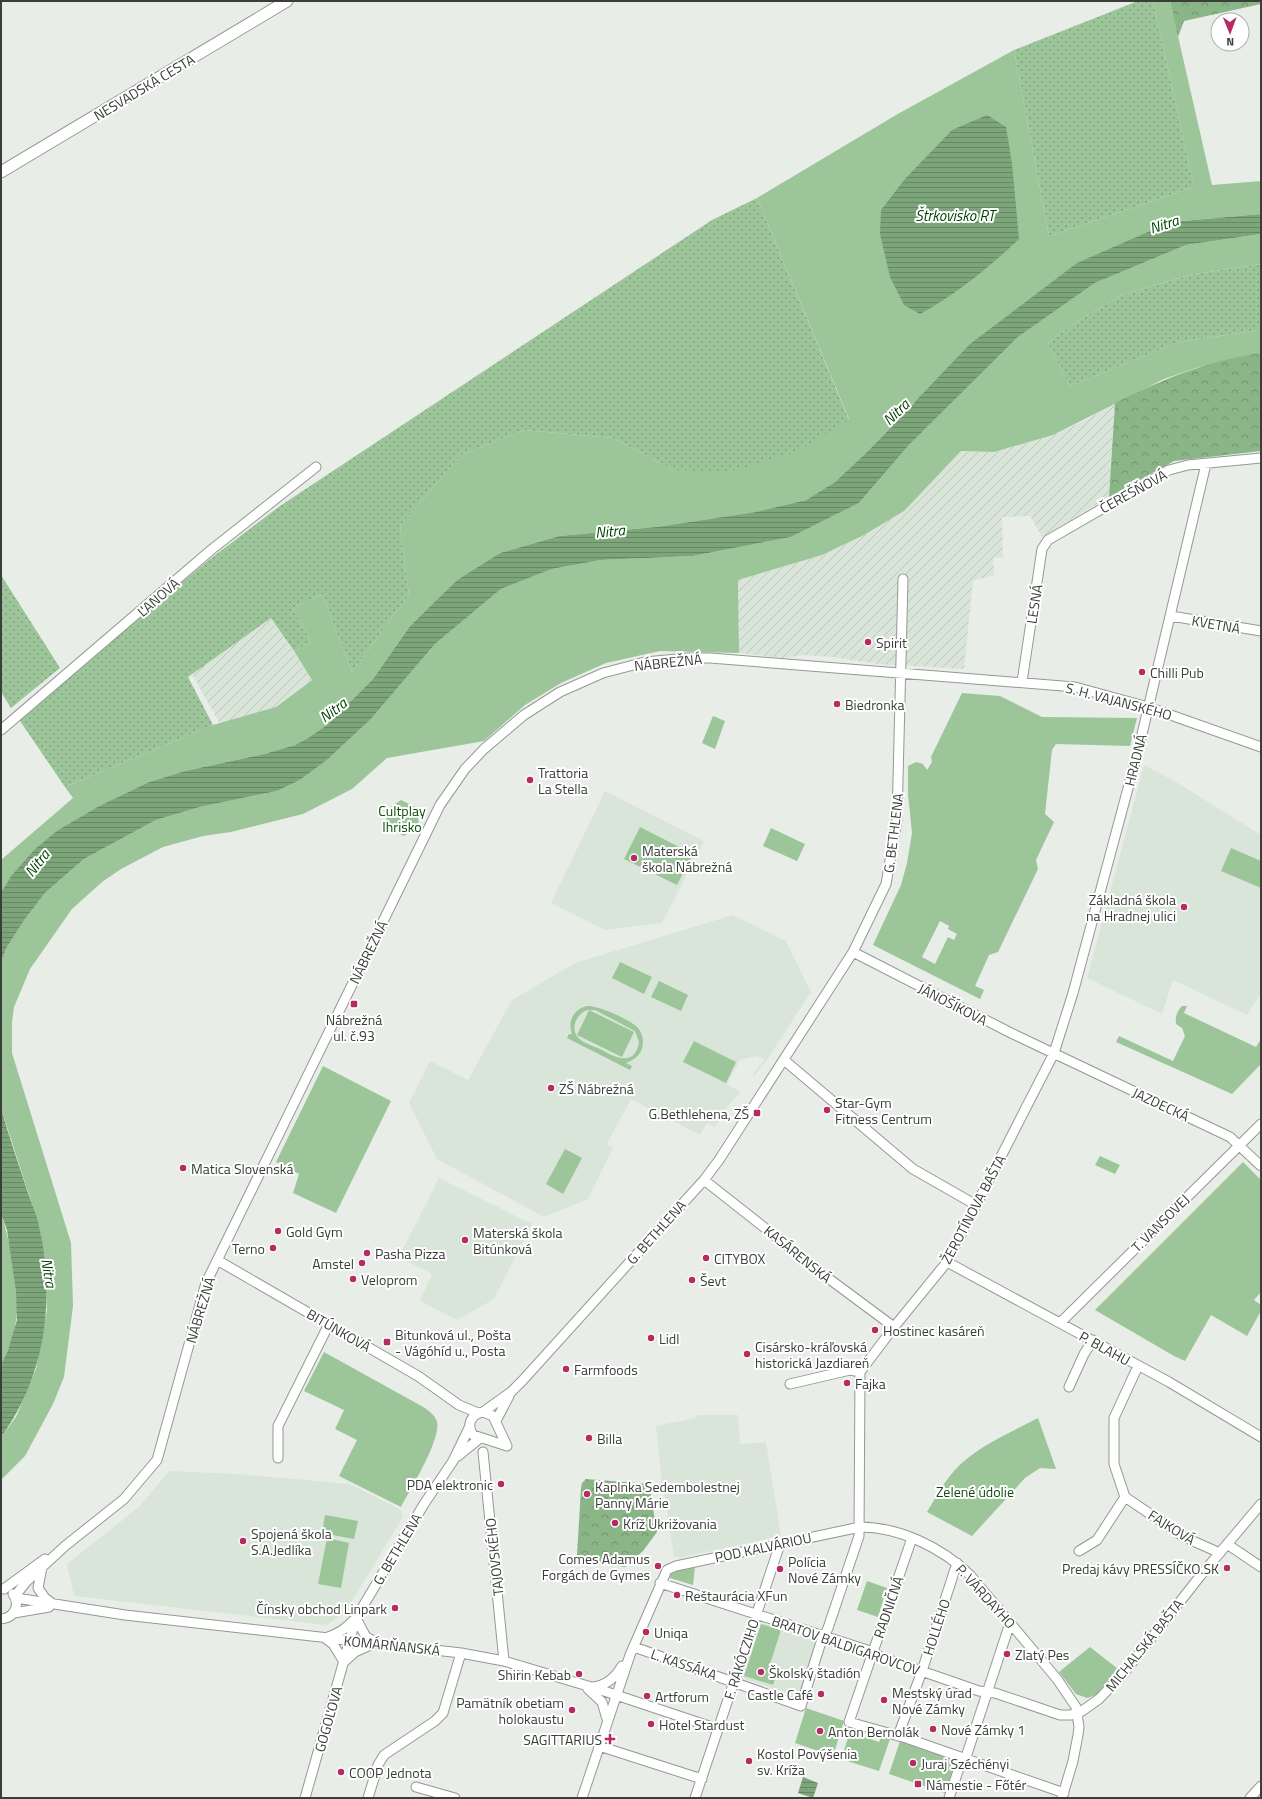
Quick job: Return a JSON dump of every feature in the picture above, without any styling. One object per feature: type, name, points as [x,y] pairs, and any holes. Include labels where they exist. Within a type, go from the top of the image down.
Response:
[{"type":"street","name":"NESVADSKÁ CESTA","points":[[1,172],[287,1]]},
{"type":"street","name":"ČEREŠŇOVÁ","points":[[1058,533],[1169,470],[1188,466],[1261,458]]},
{"type":"street","name":"HRADNÁ","points":[[1054,1053],[1077,978],[1138,751],[1206,464]]},
{"type":"street","name":"ĽANOVÁ","points":[[1,730],[212,550],[316,467]]},
{"type":"street","name":"LESNÁ","points":[[1022,682],[1042,550],[1048,540],[1058,533]]},
{"type":"street","name":"G. BETHLENA","points":[[480,1412],[511,1392],[704,1180],[719,1160],[784,1060],[852,952],[886,884],[897,820],[903,579]]},
{"type":"street","name":"KVETNÁ","points":[[1171,616],[1261,631]]},
{"type":"street","name":"NÁBREŽNÁ","points":[[15,1597],[26,1582],[65,1546],[124,1500],[157,1460],[206,1283],[440,805],[465,769],[484,749],[524,715],[567,688],[603,673],[645,662],[710,658],[901,673]]},
{"type":"street","name":"S. H. VAJANSKÉHO","points":[[901,673],[1075,687],[1148,707],[1261,747]]},
{"type":"street","name":"JÁNOŠÍKOVA","points":[[852,952],[1004,1030],[1054,1053]]},
{"type":"street","name":"JAZDECKÁ","points":[[1054,1053],[1230,1137],[1240,1144],[1261,1166]]},
{"type":"street","name":"ŽEROTÍNOVA BAŠTA","points":[[860,1372],[894,1327],[947,1262],[1054,1053]]},
{"type":"street","points":[[784,1060],[913,1169],[976,1205]]},
{"type":"street","name":"T. VANSOVEJ","points":[[1060,1323],[1261,1124]]},
{"type":"street","name":"KASÁRENSKÁ","points":[[704,1180],[832,1281],[894,1327]]},
{"type":"street","name":"BITÚNKOVÁ","points":[[217,1260],[418,1376],[459,1405],[480,1412]]},
{"type":"street","name":"P. BLAHU","points":[[947,1262],[1169,1382],[1261,1437]]},
{"type":"street","points":[[278,1458],[278,1426],[329,1324]]},
{"type":"street","points":[[1068,1387],[1084,1354],[1093,1340]]},
{"type":"street","points":[[1079,1551],[1097,1540],[1125,1497],[1114,1464],[1114,1418],[1138,1366]]},
{"type":"street","points":[[790,1384],[850,1370],[860,1372],[860,1527],[858,1541],[824,1636]]},
{"type":"street","name":"G. BETHLENA","points":[[496,1423],[511,1392]]},
{"type":"street","name":"BITÚNKOVÁ","points":[[459,1405],[469,1426]]},
{"type":"street","points":[[480,1412],[488,1413],[496,1423],[507,1446],[473,1435],[469,1426],[471,1419],[480,1412]]},
{"type":"street","points":[[483,1438],[494,1433],[496,1423]]},
{"type":"street","name":"G. BETHLENA","points":[[350,1640],[356,1618],[424,1504],[453,1461],[469,1426]]},
{"type":"street","name":"G. BETHLENA","points":[[453,1461],[483,1438]]},
{"type":"street","name":"TAJOVSKÉHO","points":[[484,1452],[504,1661]]},
{"type":"street","name":"FAJKOVÁ","points":[[1125,1497],[1184,1537],[1220,1553]]},
{"type":"street","name":"MICHALSKÁ BAŠTA","points":[[1077,1713],[1093,1704],[1123,1674],[1261,1504]]},
{"type":"street","name":"P. VÁRDAYHO","points":[[860,1527],[885,1530],[912,1538],[939,1552],[970,1575],[1057,1679],[1076,1708],[1077,1713]]},
{"type":"street","name":"POD KALVÁRIOU","points":[[660,1583],[667,1570],[676,1566],[860,1527]]},
{"type":"street","name":"RADNIČNÁ","points":[[898,1736],[849,1722],[912,1538]]},
{"type":"street","name":"F. RÁKÓCZIHO","points":[[695,1798],[780,1544]]},
{"type":"street","points":[[1227,1544],[1261,1567]]},
{"type":"street","name":"NÁBREŽNÁ","points":[[3,1589],[34,1565],[65,1546]]},
{"type":"street","name":"HOLLÉHO","points":[[898,1736],[922,1671],[957,1564]]},
{"type":"street","points":[[42,1567],[38,1588],[45,1598],[56,1606]]},
{"type":"street","points":[[582,1798],[616,1695],[660,1583]]},
{"type":"street","name":"BRATOV BALDIGAROVCOV","points":[[660,1583],[824,1636],[979,1691],[988,1692],[1060,1715],[1077,1713]]},
{"type":"street","name":"KOMÁRŇANSKÁ","points":[[3,1589],[15,1597],[56,1606],[461,1653],[504,1661],[616,1695],[718,1729]]},
{"type":"street","points":[[14,1613],[17,1606],[15,1597]]},
{"type":"street","name":"KOMÁRŇANSKÁ","points":[[1,1619],[8,1618],[14,1613],[56,1606]]},
{"type":"street","points":[[325,1638],[339,1633],[347,1628],[356,1618],[366,1637],[378,1643]]},
{"type":"street","points":[[949,1798],[959,1768],[965,1760],[1010,1623]]},
{"type":"street","name":"L. KASSÁKA","points":[[632,1651],[734,1682],[801,1706],[820,1644],[824,1636]]},
{"type":"street","points":[[325,1638],[333,1644],[344,1662],[355,1652],[378,1643]]},
{"type":"street","name":"GOGOĽOVA","points":[[305,1798],[350,1640]]},
{"type":"street","points":[[587,1686],[600,1685],[611,1680],[632,1651]]},
{"type":"street","points":[[368,1798],[378,1765],[384,1755],[435,1721],[442,1713],[461,1653]]},
{"type":"street","points":[[587,1686],[602,1702],[607,1715],[607,1722]]},
{"type":"street","points":[[898,1736],[1063,1795],[1078,1735],[1077,1713]]},
{"type":"street","points":[[599,1746],[702,1779]]},
{"type":"street","points":[[1250,1798],[1261,1786]]},
{"type":"street","points":[[416,1787],[455,1798]]},
{"type":"shaded area","points":[[1115,403],[1109,497],[1042,537],[1030,516],[1002,517],[1003,557],[993,558],[994,575],[973,581],[964,669],[879,664],[832,657],[803,655],[784,658],[739,653],[738,580],[822,555],[864,535],[904,511],[961,451],[994,452],[1053,435],[1086,420]]},
{"type":"shaded area","points":[[271,618],[312,679],[276,707],[220,724],[192,674]]},
{"type":"shaded area","name":"Základná škola na Hradnej ulici","points":[[1144,765],[1176,782],[1261,835],[1261,993],[1247,1015],[1173,980],[1162,1014],[1087,978]]},
{"type":"shaded area","name":"Materská škola Nábrežná","points":[[605,791],[704,841],[662,923],[605,930],[551,903]]},
{"type":"shaded area","name":"ZŠ Nábrežná","points":[[733,915],[786,941],[811,992],[767,1060],[754,1076],[752,1075],[764,1060],[757,1056],[740,1060],[727,1084],[741,1092],[725,1109],[715,1127],[707,1123],[700,1135],[631,1099],[607,1144],[613,1148],[588,1199],[544,1217],[437,1159],[409,1103],[430,1061],[468,1080],[512,1000],[575,963]]},
{"type":"shaded area","name":"Materská škola Bitúnková","points":[[439,1178],[532,1224],[494,1299],[457,1320],[420,1301],[432,1274],[399,1257]]},
{"type":"shaded area","points":[[697,1415],[738,1415],[740,1444],[766,1442],[781,1536],[679,1558],[674,1556],[661,1475],[656,1426],[696,1418]]},
{"type":"shaded area","name":"Spojená škola S.A.Jedlíka","points":[[169,1471],[237,1474],[350,1484],[401,1510],[403,1517],[346,1611],[327,1625],[74,1596],[67,1564],[139,1507]]},
{"type":"shaded area","points":[[762,1623],[817,1641],[798,1697],[742,1678],[760,1624]]},
{"type":"green space","points":[[1138,1],[1153,1],[1194,187],[1049,236],[1014,50]]},
{"type":"green space","points":[[1153,1],[1170,1],[1212,185],[1261,181],[1261,214],[1171,222],[913,403],[868,451],[835,482],[806,500],[757,512],[656,527],[559,536],[500,553],[457,580],[410,626],[373,679],[327,725],[308,738],[295,745],[264,754],[185,771],[149,782],[99,806],[58,830],[1,893],[1,860],[73,798],[65,787],[213,725],[276,707],[312,680],[294,651],[311,642],[293,608],[322,594],[352,672],[409,595],[400,526],[461,455],[524,430],[613,438],[673,470],[849,419],[757,198],[896,115],[1014,50],[1049,236],[1194,187]]},
{"type":"green space","points":[[1170,1],[1261,1],[1261,4],[1225,12],[1210,12],[1210,15],[1184,21],[1178,37]]},
{"type":"green space","points":[[757,198],[849,420],[794,453],[731,471],[673,470],[613,438],[524,430],[461,455],[400,526],[409,595],[352,672],[322,594],[293,608],[311,642],[294,651],[271,618],[188,677],[213,725],[65,787],[18,718],[210,559],[280,506],[712,220]]},
{"type":"green space","points":[[1261,234],[1261,264],[1189,275],[1120,296],[1070,326],[1048,343],[1070,386],[1179,342],[1261,330],[1261,353],[1196,368],[1164,379],[1053,435],[994,452],[961,451],[904,511],[864,535],[822,555],[738,580],[739,653],[660,651],[606,663],[561,683],[525,705],[484,741],[387,758],[352,789],[303,814],[231,832],[203,836],[163,847],[121,869],[102,882],[72,909],[30,969],[14,1007],[12,1022],[12,1053],[71,1243],[73,1306],[64,1377],[53,1404],[25,1456],[1,1480],[1,1437],[16,1417],[36,1369],[47,1310],[46,1283],[40,1229],[1,1108],[1,961],[7,947],[25,919],[45,893],[84,859],[156,820],[200,807],[277,791],[300,780],[327,760],[371,719],[435,644],[501,589],[552,569],[601,560],[693,556],[791,537],[859,503],[909,445],[1018,337],[1095,283],[1186,245]]},
{"type":"green space","points":[[1261,264],[1261,330],[1179,342],[1070,386],[1048,343],[1070,326],[1120,296],[1189,275]]},
{"type":"green space","points":[[1261,353],[1261,451],[1174,461],[1109,497],[1115,403],[1150,386],[1186,372],[1241,356]]},
{"type":"green space","points":[[1,575],[60,668],[11,708],[1,692]]},
{"type":"green space","points":[[962,693],[1000,696],[1042,717],[1137,718],[1130,746],[1056,744],[1052,750],[1045,814],[1054,822],[1036,860],[1038,869],[998,952],[989,955],[975,986],[984,990],[980,999],[873,945],[901,885],[907,863],[912,833],[908,794],[908,766],[916,762],[923,764],[927,770],[932,762],[931,757]],"holes":[[[940,921],[949,926],[948,929],[957,934],[954,940],[948,937],[935,964],[922,957]]]},
{"type":"green space","points":[[713,716],[725,721],[715,749],[702,743]]},
{"type":"green space","name":"Cultplay Ihrisko","points":[[401,800],[417,808],[419,826],[404,836],[387,828],[386,810]]},
{"type":"green space","points":[[640,827],[693,854],[677,885],[624,859]]},
{"type":"green space","points":[[771,828],[805,844],[797,861],[763,846]]},
{"type":"green space","points":[[1231,848],[1261,861],[1261,888],[1221,871]]},
{"type":"green space","points":[[620,962],[652,977],[644,994],[612,978]]},
{"type":"green space","points":[[659,981],[688,995],[681,1011],[651,997]]},
{"type":"green space","points":[[592,1006],[606,1010],[629,1021],[640,1030],[643,1046],[638,1056],[626,1063],[632,1066],[630,1070],[567,1038],[569,1034],[572,1034],[570,1025],[573,1016],[582,1008]],"holes":[[[587,1010],[595,1010],[635,1031],[639,1042],[637,1050],[633,1055],[629,1058],[611,1055],[585,1043],[577,1036],[574,1028],[579,1016]]]},
{"type":"green space","points":[[1182,1006],[1187,1006],[1184,1013],[1256,1047],[1261,1039],[1261,1064],[1232,1094],[1116,1042],[1119,1036],[1173,1061],[1185,1036],[1182,1028],[1176,1024],[1177,1014]]},
{"type":"green space","points":[[589,1010],[634,1032],[622,1057],[577,1035]]},
{"type":"green space","points":[[694,1041],[736,1062],[726,1083],[683,1062]]},
{"type":"green space","points":[[323,1066],[391,1101],[336,1213],[293,1193],[299,1174],[276,1162]]},
{"type":"green space","points":[[565,1149],[582,1158],[563,1194],[546,1184]]},
{"type":"green space","points":[[1100,1156],[1120,1165],[1115,1174],[1095,1165]]},
{"type":"green space","points":[[1243,1162],[1261,1180],[1261,1292],[1254,1300],[1261,1305],[1261,1311],[1247,1336],[1211,1315],[1185,1361],[1095,1310]]},
{"type":"green space","points":[[1,1214],[14,1267],[17,1310],[12,1338],[1,1365]]},
{"type":"green space","points":[[324,1352],[425,1408],[435,1417],[437,1422],[437,1430],[430,1452],[401,1507],[339,1476],[357,1440],[335,1429],[344,1410],[304,1391]]},
{"type":"green space","name":"Zelené údolie","points":[[1038,1418],[1056,1469],[1040,1468],[1025,1478],[972,1536],[927,1512],[946,1481],[962,1462],[993,1441]]},
{"type":"green space","points":[[586,1479],[649,1484],[657,1532],[643,1551],[625,1567],[580,1559],[577,1555],[581,1488],[582,1483]]},
{"type":"green space","points":[[325,1515],[358,1521],[354,1539],[322,1533]]},
{"type":"green space","points":[[327,1538],[349,1543],[341,1588],[318,1584]]},
{"type":"green space","points":[[695,1567],[693,1585],[670,1578],[671,1572]]},
{"type":"green space","points":[[867,1581],[887,1588],[878,1617],[857,1610]]},
{"type":"green space","points":[[761,1624],[781,1630],[770,1664],[779,1667],[773,1685],[744,1676]]},
{"type":"green space","points":[[1090,1647],[1118,1669],[1096,1695],[1087,1698],[1076,1694],[1059,1672]]},
{"type":"green space","points":[[806,1708],[844,1721],[833,1756],[795,1743]]},
{"type":"green space","points":[[852,1726],[860,1729],[858,1735],[879,1742],[882,1736],[890,1739],[879,1771],[841,1759]]},
{"type":"green space","points":[[900,1741],[956,1761],[945,1793],[889,1774]]},
{"type":"water","name":"Štrkovisko RT","points":[[987,115],[1006,127],[1012,163],[1019,239],[972,280],[947,298],[920,314],[904,305],[890,277],[880,234],[881,210],[905,179],[952,130]]},
{"type":"water","name":"Nitra","points":[[1261,214],[1261,234],[1186,245],[1095,283],[1018,337],[909,445],[859,503],[791,537],[693,556],[601,560],[552,569],[501,589],[435,644],[371,719],[327,760],[300,780],[277,791],[200,807],[156,820],[84,859],[45,893],[25,919],[7,947],[1,961],[1,893],[12,875],[35,849],[58,830],[99,806],[149,782],[185,771],[264,754],[295,745],[308,738],[327,725],[373,679],[410,626],[457,580],[500,553],[559,536],[656,527],[756,512],[806,500],[835,482],[868,451],[970,344],[1077,263],[1171,222]]},
{"type":"water","points":[[1,1108],[39,1225],[44,1257],[46,1311],[43,1338],[37,1364],[28,1389],[16,1414],[1,1437],[1,1365],[8,1350],[17,1320],[16,1291],[7,1230],[1,1214]]},
{"type":"water","points":[[803,1777],[818,1783],[813,1798],[798,1793]]},
{"type":"place","name":"Spirit","points":[[868,642]]},
{"type":"place","name":"Chilli Pub","points":[[1142,672]]},
{"type":"place","name":"Biedronka","points":[[837,704]]},
{"type":"place","name":"Trattoria La Stella","points":[[530,780]]},
{"type":"place","name":"Materská škola Nábrežná","points":[[634,858]]},
{"type":"place","name":"Základná škola na Hradnej ulici","points":[[1184,907]]},
{"type":"place","name":"Nábrežná ul. č.93","points":[[354,1004]]},
{"type":"place","name":"ZŠ Nábrežná","points":[[551,1088]]},
{"type":"place","name":"Star-Gym Fitness Centrum","points":[[827,1110]]},
{"type":"place","name":"G.Bethlehena, ZŠ","points":[[757,1113]]},
{"type":"place","name":"Matica Slovenská","points":[[183,1168]]},
{"type":"place","name":"Gold Gym","points":[[278,1231]]},
{"type":"place","name":"Materská škola Bitúnková","points":[[465,1240]]},
{"type":"place","name":"Terno","points":[[273,1248]]},
{"type":"place","name":"Pasha Pizza","points":[[367,1253]]},
{"type":"place","name":"CITYBOX","points":[[706,1258]]},
{"type":"place","name":"Amstel","points":[[362,1263]]},
{"type":"place","name":"Veloprom","points":[[353,1279]]},
{"type":"place","name":"Ševt","points":[[692,1280]]},
{"type":"place","name":"Hostinec kasáreň","points":[[875,1330]]},
{"type":"place","name":"Lidl","points":[[651,1338]]},
{"type":"place","name":"Bitunková ul., Pošta - Vágóhíd u., Posta","points":[[387,1342]]},
{"type":"place","name":"Cisársko-kráľovská historická Jazdiareň","points":[[747,1354]]},
{"type":"place","name":"Farmfoods","points":[[566,1369]]},
{"type":"place","name":"Fajka","points":[[847,1383]]},
{"type":"place","name":"Billa","points":[[589,1438]]},
{"type":"place","name":"PDA elektronic","points":[[501,1484]]},
{"type":"place","name":"Kaplnka Sedembolestnej Panny Márie","points":[[587,1494]]},
{"type":"place","name":"Kríž Ukrižovania","points":[[615,1523]]},
{"type":"place","name":"Spojená škola S.A.Jedlíka","points":[[243,1541]]},
{"type":"place","name":"Comes Adamus Forgách de Gymes","points":[[658,1566]]},
{"type":"place","name":"Predaj kávy PRESSÍČKO.SK","points":[[1227,1568]]},
{"type":"place","name":"Polícia Nové Zámky","points":[[780,1569]]},
{"type":"place","name":"Reštaurácia XFun","points":[[677,1595]]},
{"type":"place","name":"Čínsky obchod Linpark","points":[[395,1608]]},
{"type":"place","name":"Uniqa","points":[[646,1632]]},
{"type":"place","name":"Zlatý Pes","points":[[1007,1654]]},
{"type":"place","name":"Školský štadión","points":[[761,1672]]},
{"type":"place","name":"Shirin Kebab","points":[[579,1674]]},
{"type":"place","name":"Castle Café","points":[[821,1694]]},
{"type":"place","name":"Artforum","points":[[647,1696]]},
{"type":"place","name":"Mestský úrad Nové Zámky","points":[[884,1700]]},
{"type":"place","name":"Pamätník obetiam holokaustu","points":[[572,1710]]},
{"type":"place","name":"Hotel Stardust","points":[[651,1724]]},
{"type":"place","name":"Nové Zámky 1","points":[[933,1729]]},
{"type":"place","name":"Anton Bernolák","points":[[820,1731]]},
{"type":"place","name":"SAGITTARIUS","points":[[610,1739]]},
{"type":"place","name":"Kostol Povýšenia sv. Kríža","points":[[749,1761]]},
{"type":"place","name":"Juraj Széchényi","points":[[913,1763]]},
{"type":"place","name":"COOP Jednota","points":[[341,1772]]},
{"type":"place","name":"Námestie - Főtér","points":[[918,1784]]}]
